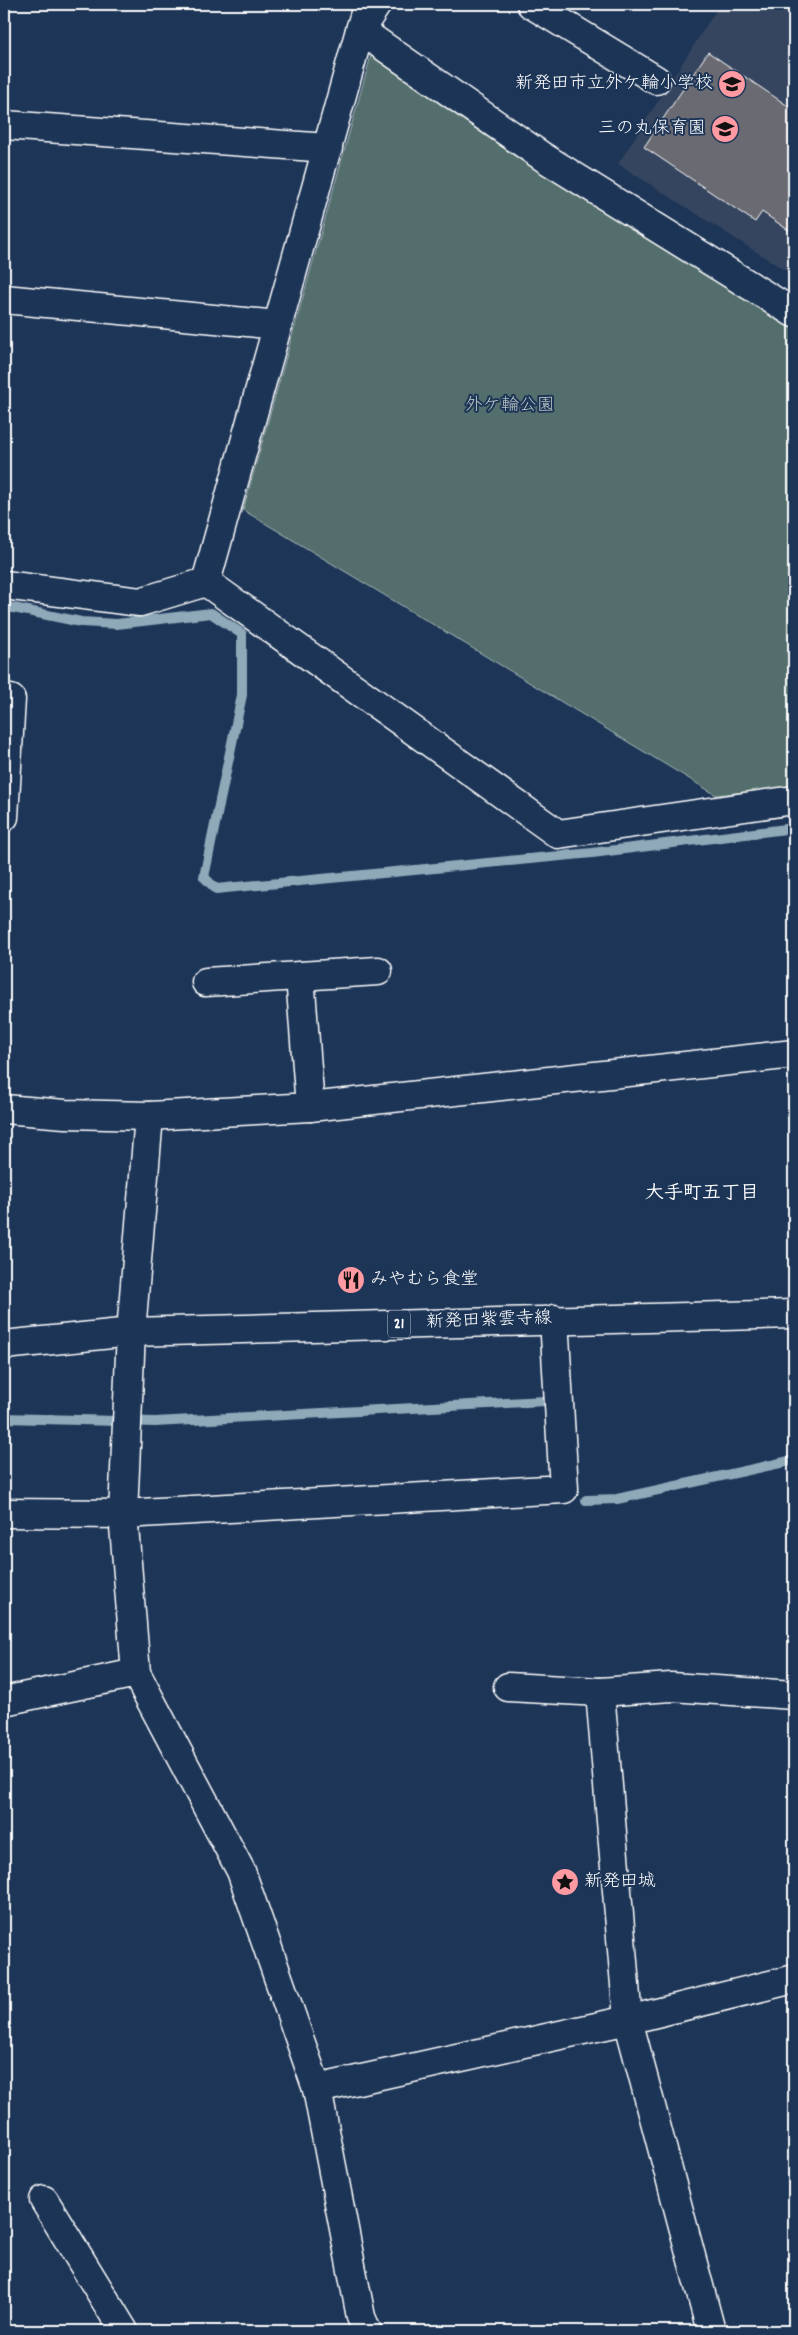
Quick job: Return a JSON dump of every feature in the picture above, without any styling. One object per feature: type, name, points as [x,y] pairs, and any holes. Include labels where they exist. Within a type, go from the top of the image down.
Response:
[{"type":"street","points":[[206,582],[368,4]]},
{"type":"street","points":[[360,30],[377,4]]},
{"type":"street","points":[[530,4],[656,80]]},
{"type":"street","points":[[360,30],[544,157],[794,313]]},
{"type":"street","points":[[4,125],[328,148]]},
{"type":"street","points":[[4,299],[278,325]]},
{"type":"street","points":[[4,585],[140,602],[206,582]]},
{"type":"street","points":[[206,582],[558,834],[794,800]]},
{"type":"street","points":[[4,698],[11,698],[4,817]]},
{"type":"street","points":[[206,982],[378,971]]},
{"type":"street","points":[[300,976],[310,1107]]},
{"type":"street","points":[[4,1109],[65,1114],[149,1116],[310,1107],[794,1054]]},
{"type":"street","points":[[149,1116],[131,1332],[123,1514],[136,1673],[241,1871],[317,2089],[361,2317],[367,2331]]},
{"type":"street","name":"新発田紫雲寺線","points":[[4,1345],[131,1332],[554,1319],[794,1314]]},
{"type":"street","points":[[4,1513],[123,1514],[564,1490],[554,1319]]},
{"type":"street","points":[[4,1701],[136,1673]]},
{"type":"street","points":[[508,1687],[600,1692],[671,1686],[794,1695]]},
{"type":"street","points":[[600,1692],[628,2020],[711,2331]]},
{"type":"street","points":[[317,2089],[628,2020],[794,1979]]},
{"type":"street","points":[[44,2200],[124,2331]]},
{"type":"shaded area","name":"新発田市立外ケ輪小学校","points":[[720,4],[794,4],[794,276],[618,164]]},
{"type":"green space","name":"外ケ輪公園","points":[[374,45],[794,320],[794,787],[716,795],[243,510]]},
{"type":"building","name":"三の丸保育園","points":[[708,52],[794,110],[794,234],[762,212],[755,222],[644,147]]},
{"type":"waterway","points":[[4,606],[81,622],[117,624],[211,613],[242,634],[242,695],[204,877],[216,889],[592,853],[794,828]]},
{"type":"waterway","points":[[4,1418],[155,1422],[545,1401]]},
{"type":"waterway","points":[[586,1500],[617,1499],[794,1460]]},
{"type":"place","name":"新発田市立外ケ輪小学校","points":[[732,84]]},
{"type":"place","name":"三の丸保育園","points":[[725,129]]},
{"type":"place","name":"みやむら食堂","points":[[351,1280]]},
{"type":"place","name":"新発田城","points":[[565,1882]]},
{"type":"district","name":"大手町五丁目","points":[[702,1194]]}]
